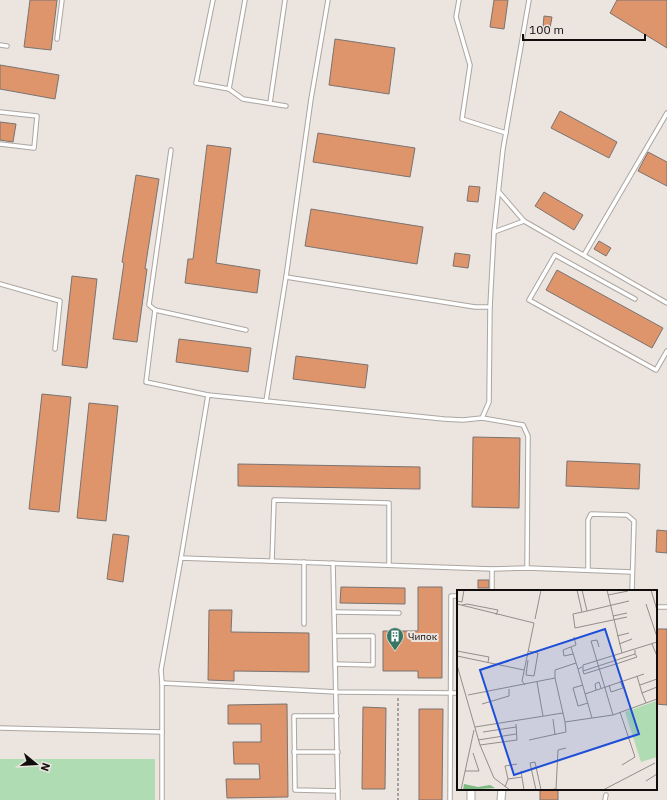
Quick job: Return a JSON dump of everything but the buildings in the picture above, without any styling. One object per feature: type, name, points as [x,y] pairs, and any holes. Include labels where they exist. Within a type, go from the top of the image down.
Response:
[{"type":"street","points":[[501,800],[502,790]]},
{"type":"lane","points":[[57,39],[62,0]]},
{"type":"lane","points":[[213,0],[196,83],[229,89],[243,99],[286,106]]},
{"type":"lane","points":[[229,89],[246,0]]},
{"type":"lane","points":[[270,103],[285,0]]},
{"type":"lane","points":[[266,401],[286,277],[311,99],[328,0]]},
{"type":"lane","points":[[459,0],[456,17],[470,65],[462,119],[506,133]]},
{"type":"lane","points":[[482,418],[489,402],[490,307],[494,232],[506,133],[529,0]]},
{"type":"lane","points":[[0,45],[7,46]]},
{"type":"lane","points":[[0,112],[37,116],[34,148],[0,144]]},
{"type":"lane","points":[[584,255],[667,113]]},
{"type":"lane","points":[[171,150],[149,306],[155,310],[246,330]]},
{"type":"lane","points":[[499,192],[524,221],[667,303]]},
{"type":"lane","points":[[494,232],[524,221]]},
{"type":"lane","points":[[635,299],[555,255],[529,300],[656,370],[667,351]]},
{"type":"lane","points":[[286,277],[475,307],[490,307]]},
{"type":"lane","points":[[0,284],[60,301],[55,349]]},
{"type":"lane","points":[[155,310],[146,382],[208,395],[444,419],[463,420],[482,418],[523,425],[528,436],[527,568]]},
{"type":"lane","points":[[162,800],[161,670],[208,395]]},
{"type":"lane","points":[[272,561],[274,500],[389,503],[389,565]]},
{"type":"lane","points":[[588,570],[588,520],[591,514],[627,515],[634,521],[632,590]]},
{"type":"lane","points":[[181,558],[492,569],[527,568],[632,572]]},
{"type":"lane","points":[[304,562],[304,624]]},
{"type":"lane","points":[[333,563],[338,800]]},
{"type":"lane","points":[[492,569],[492,590]]},
{"type":"lane","points":[[450,800],[451,596],[457,596]]},
{"type":"lane","points":[[334,612],[399,612]]},
{"type":"lane","points":[[335,636],[373,636],[373,665],[335,664]]},
{"type":"lane","points":[[162,683],[336,692],[457,693]]},
{"type":"lane","points":[[337,716],[294,716],[294,752],[295,790],[338,791]]},
{"type":"lane","points":[[0,728],[162,732]]},
{"type":"lane","points":[[294,752],[338,752]]},
{"type":"lane","points":[[605,800],[606,795]]},
{"type":"path","points":[[398,692],[398,800]]},
{"type":"green space","points":[[0,759],[155,759],[155,800],[0,800]]},
{"type":"place","name":"Чипок","points":[[395,651]]}]
